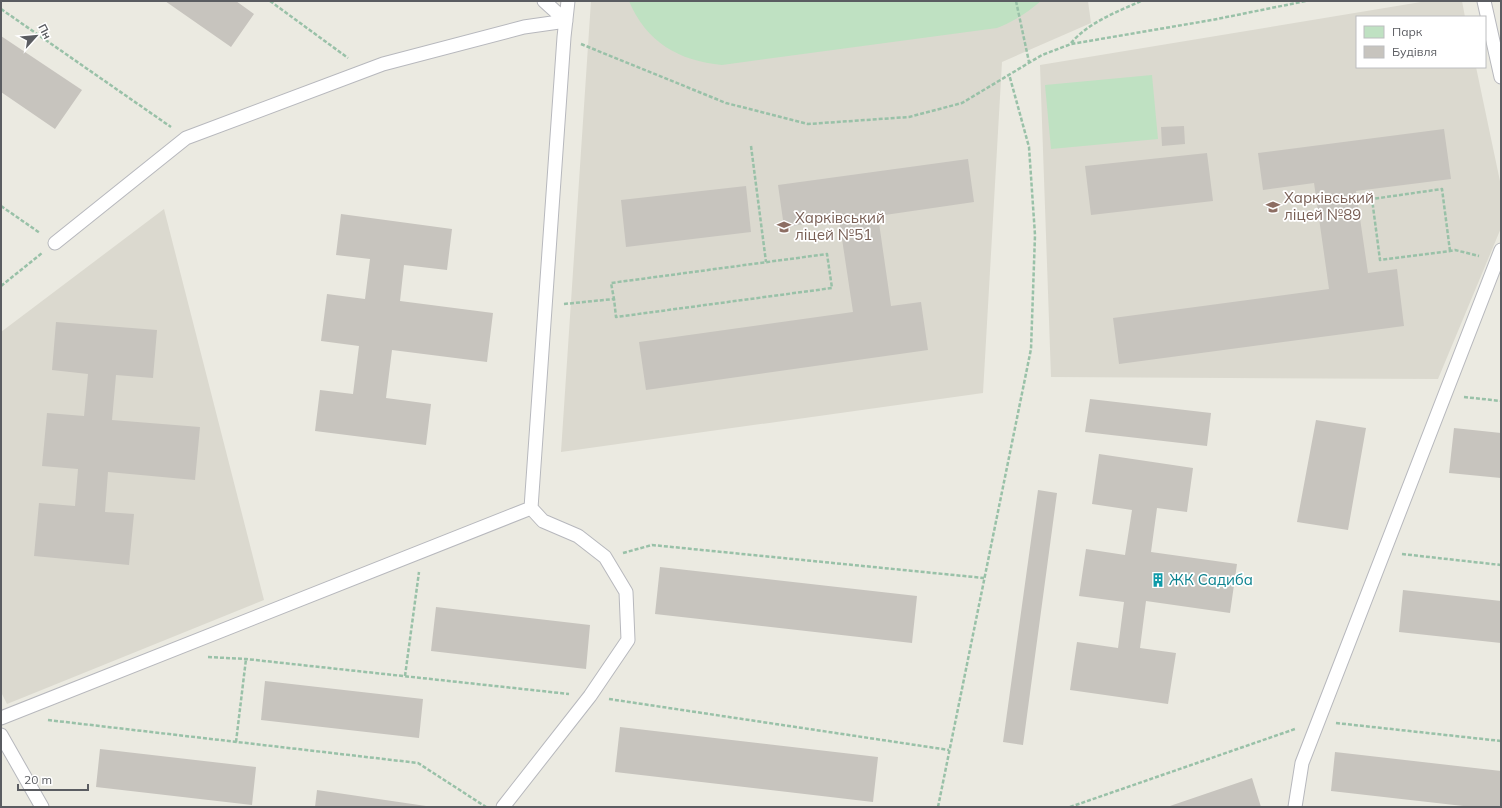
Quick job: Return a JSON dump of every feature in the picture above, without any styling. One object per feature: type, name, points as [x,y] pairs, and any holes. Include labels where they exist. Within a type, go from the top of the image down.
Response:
[{"type":"lane","points":[[544,1],[566,21]]},
{"type":"lane","points":[[531,508],[564,37],[568,1]]},
{"type":"lane","points":[[1484,1],[1501,77]]},
{"type":"lane","points":[[55,243],[186,138],[364,70],[524,26],[566,21]]},
{"type":"lane","points":[[1294,807],[1302,763],[1499,255]]},
{"type":"lane","points":[[503,807],[590,696],[628,640],[626,592],[605,557],[578,536],[544,520],[531,508]]},
{"type":"lane","points":[[1,718],[531,508]]},
{"type":"lane","points":[[1,735],[42,807]]},
{"type":"path","points":[[270,1],[364,70]]},
{"type":"path","points":[[1016,1],[1029,62]]},
{"type":"path","points":[[1071,44],[1077,36],[1106,16],[1141,1]]},
{"type":"path","points":[[564,37],[726,103],[808,124],[910,117],[962,103],[1029,62],[1042,55],[1071,44],[1212,20],[1306,1]]},
{"type":"path","points":[[1,9],[186,138]]},
{"type":"path","points":[[938,807],[1031,349],[1035,235],[1029,147],[1009,74]]},
{"type":"path","points":[[751,146],[766,262]]},
{"type":"path","points":[[1450,251],[1442,189],[1372,199],[1380,260],[1450,251],[1455,250],[1499,255]]},
{"type":"path","points":[[1,206],[55,243],[1,286]]},
{"type":"path","points":[[827,254],[832,288],[616,317],[614,299],[612,283],[827,254]]},
{"type":"path","points":[[545,306],[614,299]]},
{"type":"path","points":[[1445,394],[1501,401]]},
{"type":"path","points":[[605,557],[652,545],[984,578]]},
{"type":"path","points":[[1384,552],[1501,565]]},
{"type":"path","points":[[405,676],[419,570],[412,573]]},
{"type":"path","points":[[200,656],[246,659],[590,696],[949,750]]},
{"type":"path","points":[[236,742],[246,659]]},
{"type":"path","points":[[50,716],[43,719],[418,763],[486,807]]},
{"type":"path","points":[[1070,807],[1319,721],[1501,741]]},
{"type":"shaded area","name":"Харківський ліцей №51","points":[[591,1],[1088,1],[1091,23],[1002,62],[983,393],[561,452]]},
{"type":"shaded area","name":"Харківський ліцей №89","points":[[1427,1],[1462,1],[1465,16],[1356,16],[1356,68],[1476,68],[1501,186],[1501,228],[1438,379],[1051,377],[1040,65]]},
{"type":"shaded area","points":[[164,209],[264,600],[7,704],[1,692],[1,332]]},
{"type":"green space","points":[[629,1],[1041,1],[1009,23],[997,28],[722,65],[692,59],[678,54],[666,47],[645,28]]},
{"type":"green space","points":[[1152,75],[1158,139],[1051,149],[1045,85]]},
{"type":"building","points":[[165,1],[236,1],[254,14],[231,47]]},
{"type":"building","points":[[1,36],[82,90],[55,129],[1,92]]},
{"type":"building","points":[[1184,126],[1185,144],[1162,146],[1161,127]]},
{"type":"building","points":[[1444,129],[1451,179],[1356,191],[1368,273],[1397,269],[1404,326],[1119,364],[1113,318],[1329,289],[1314,183],[1263,190],[1258,153]]},
{"type":"building","points":[[1207,153],[1213,201],[1091,215],[1085,166]]},
{"type":"building","points":[[968,159],[974,202],[878,216],[891,306],[921,302],[928,350],[646,390],[639,342],[853,312],[839,219],[784,227],[778,185]]},
{"type":"building","points":[[746,186],[751,232],[626,247],[621,200]]},
{"type":"building","points":[[341,214],[452,229],[447,270],[404,265],[400,301],[493,313],[487,362],[392,350],[386,398],[431,404],[426,445],[315,431],[320,390],[353,394],[359,346],[321,341],[327,294],[365,299],[370,259],[336,255]]},
{"type":"building","points":[[56,322],[157,330],[153,378],[116,375],[112,420],[200,427],[195,480],[108,472],[105,512],[134,514],[129,565],[34,556],[39,503],[75,506],[78,469],[42,466],[47,413],[84,416],[88,374],[52,370]]},
{"type":"building","points":[[1090,399],[1211,413],[1207,446],[1085,432]]},
{"type":"building","points":[[1316,420],[1366,428],[1348,530],[1297,522]]},
{"type":"building","points":[[1454,428],[1501,433],[1501,478],[1449,473]]},
{"type":"building","name":"ЖК Садиба","points":[[1099,454],[1193,468],[1187,512],[1157,508],[1151,552],[1237,564],[1230,613],[1146,601],[1140,648],[1176,653],[1168,704],[1070,690],[1077,642],[1118,648],[1124,602],[1079,596],[1086,549],[1125,555],[1132,510],[1092,504]]},
{"type":"building","points":[[1038,490],[1057,493],[1023,745],[1003,742]]},
{"type":"building","points":[[660,567],[917,596],[912,643],[655,614]]},
{"type":"building","points":[[1403,590],[1501,601],[1501,643],[1399,632]]},
{"type":"building","points":[[436,607],[590,625],[586,669],[431,651]]},
{"type":"building","points":[[265,681],[423,699],[419,738],[261,720]]},
{"type":"building","points":[[620,727],[878,757],[873,802],[615,772]]},
{"type":"building","points":[[100,749],[256,767],[252,805],[96,787]]},
{"type":"building","points":[[1335,752],[1501,771],[1501,807],[1472,807],[1331,791]]},
{"type":"building","points":[[1252,778],[1261,807],[1167,807]]},
{"type":"building","points":[[317,790],[426,806],[426,807],[315,807]]},
{"type":"place","name":"Харківський ліцей №89","points":[[1273,207]]},
{"type":"place","name":"Харківський ліцей №51","points":[[784,227]]},
{"type":"place","name":"ЖК Садиба","points":[[1158,580]]}]
